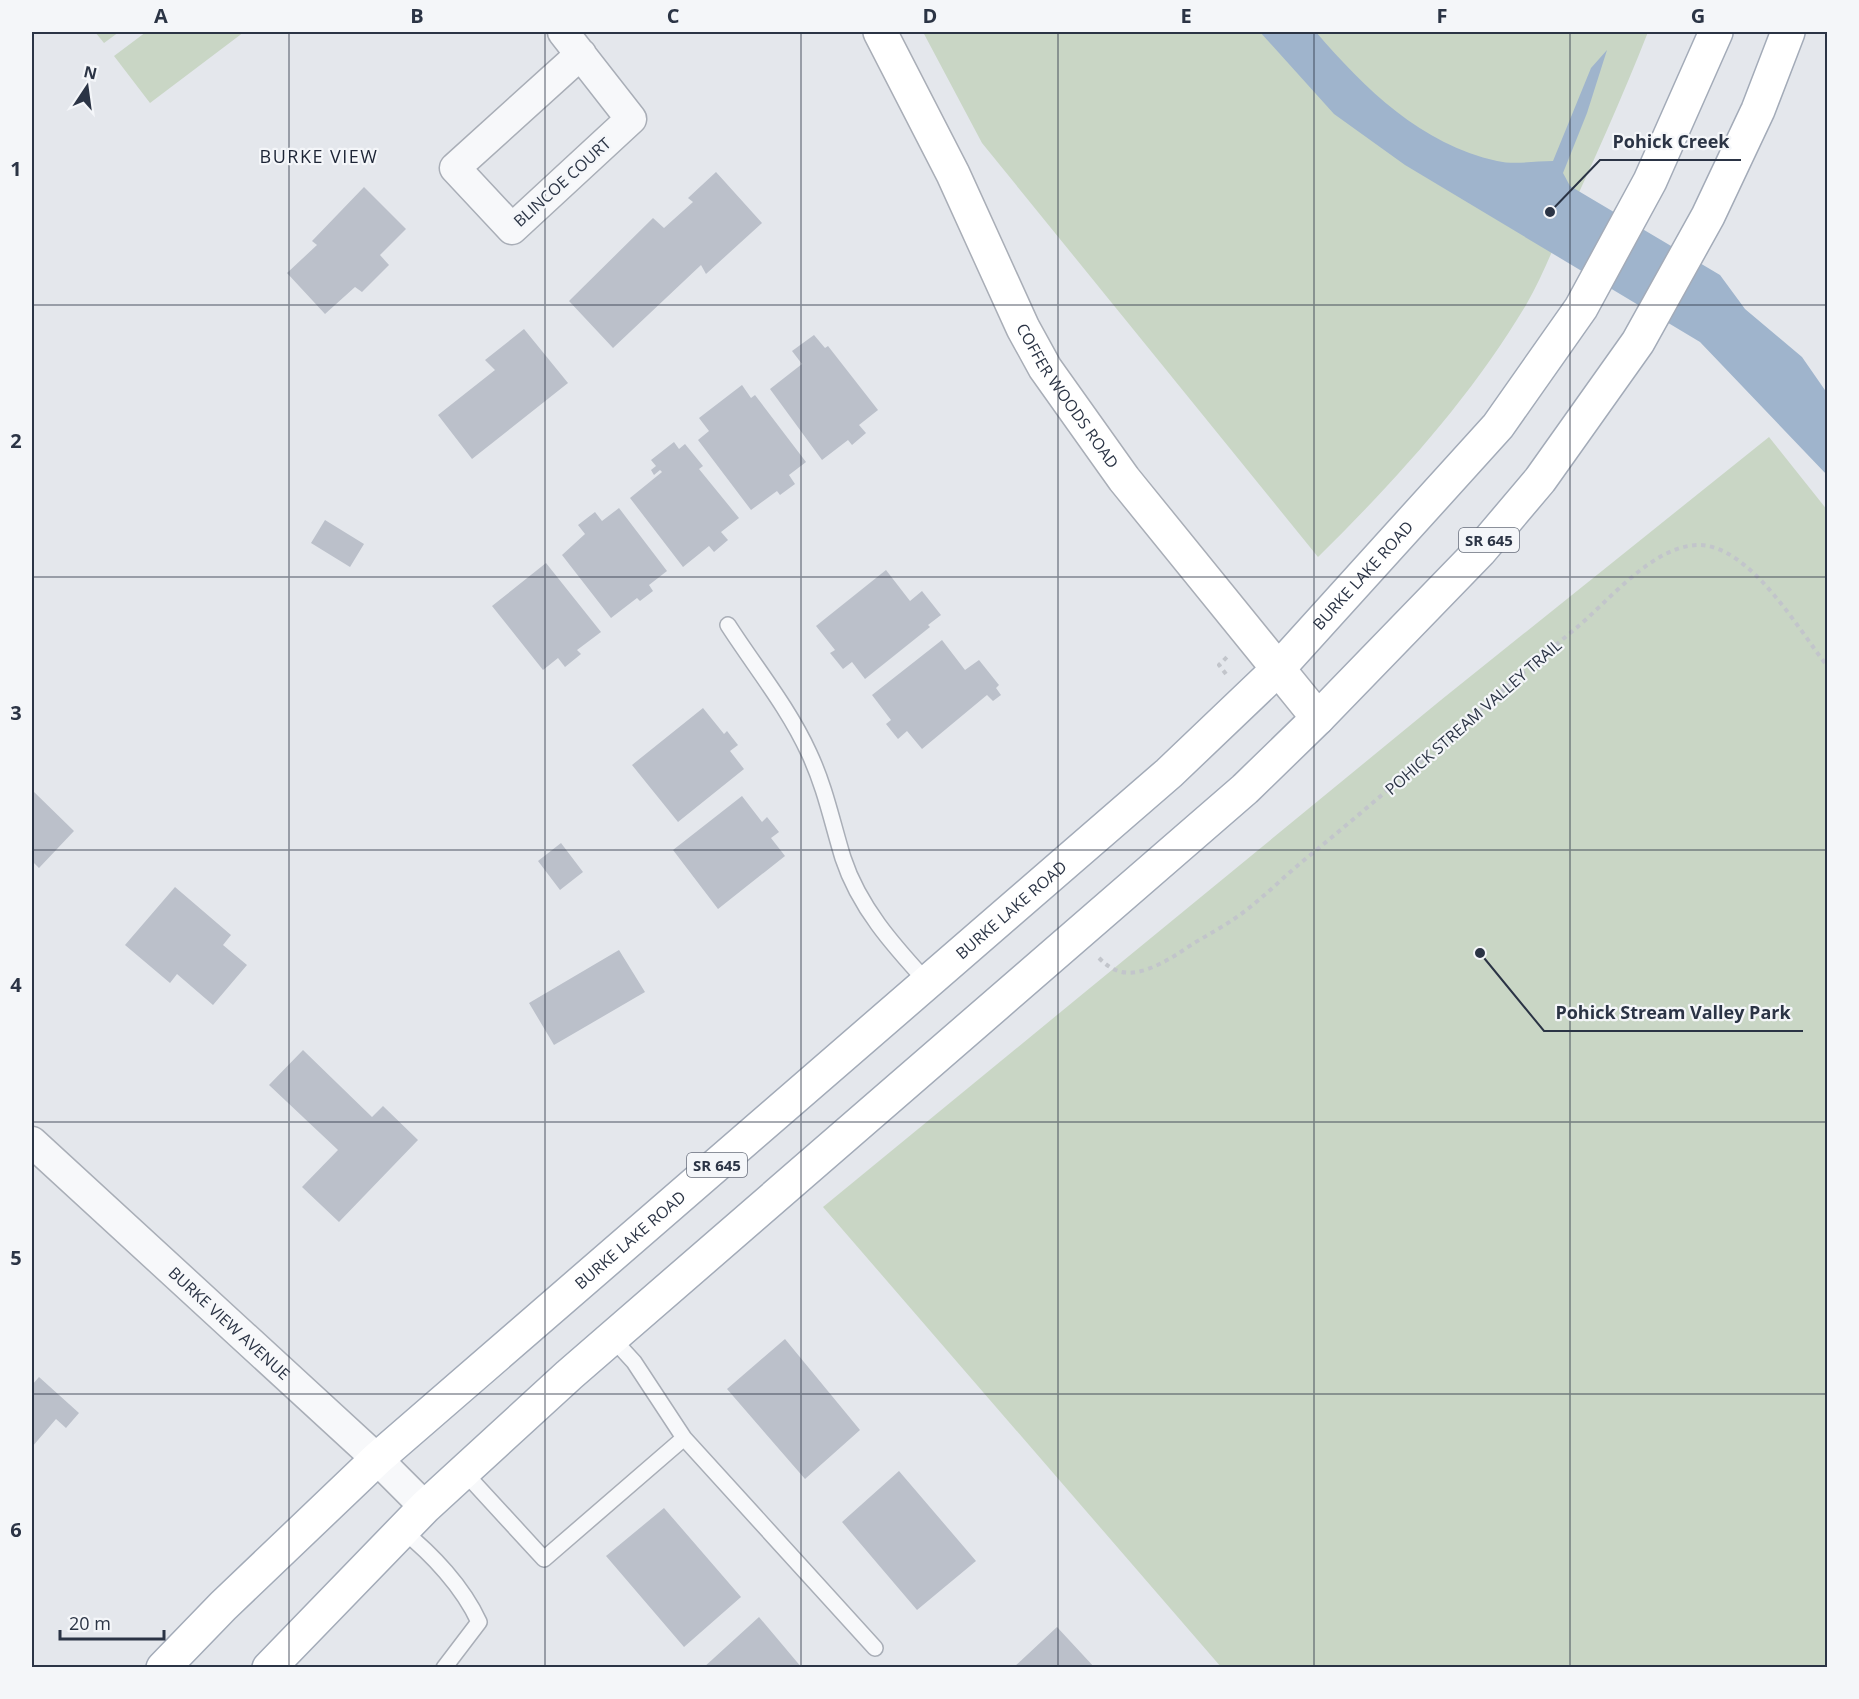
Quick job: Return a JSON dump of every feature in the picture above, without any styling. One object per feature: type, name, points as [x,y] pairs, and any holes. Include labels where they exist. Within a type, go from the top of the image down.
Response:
[{"type":"main road","name":"COFFER WOODS ROAD","points":[[880,32],[952,174],[1023,328],[1045,368],[1124,479],[1318,718]]},
{"type":"main road","name":"BURKE LAKE ROAD","points":[[163,1668],[223,1606],[377,1459],[1169,773],[1277,670],[1498,426],[1581,308],[1650,181],[1716,32]]},
{"type":"main road","name":"SR 645","points":[[269,1668],[425,1507],[612,1338],[1221,810],[1318,718],[1480,551],[1539,480],[1638,342],[1708,216],[1758,110],[1788,32]]},
{"type":"street","name":"BLINCOE COURT","points":[[572,43],[631,119],[512,229],[455,168],[572,43]]},
{"type":"street","name":"BURKE VIEW AVENUE","points":[[32,1142],[377,1459],[425,1507]]},
{"type":"lane","points":[[728,625],[796,724],[823,783],[843,858],[856,890],[891,943],[927,982]]},
{"type":"lane","points":[[612,1338],[634,1362],[684,1438],[875,1648]]},
{"type":"lane","points":[[464,1472],[544,1559],[684,1438]]},
{"type":"lane","points":[[402,1530],[425,1548],[471,1605],[479,1622],[444,1668]]},
{"type":"path","name":"POHICK STREAM VALLEY TRAIL","points":[[1098,957],[1110,969],[1124,974],[1143,970],[1166,962],[1235,918],[1341,831],[1578,627],[1620,588],[1669,553],[1696,545],[1711,547],[1739,559],[1760,579],[1827,667]]},
{"type":"green space","points":[[95,32],[119,32],[104,43]]},
{"type":"green space","points":[[146,32],[244,32],[150,103],[114,56]]},
{"type":"green space","points":[[923,32],[1648,32],[1541,277],[1504,340],[1430,438],[1318,557],[982,143]]},
{"type":"green space","points":[[1769,437],[1828,511],[1827,1667],[1221,1667],[823,1207],[1441,700]]},
{"type":"water","points":[[1260,32],[1316,32],[1354,74],[1396,112],[1419,128],[1469,153],[1510,163],[1553,161],[1591,68],[1607,50],[1587,113],[1563,173],[1570,186],[1720,275],[1745,309],[1802,357],[1827,393],[1827,475],[1700,342],[1405,165],[1334,114]]},
{"type":"building","points":[[716,172],[762,223],[706,274],[701,265],[613,348],[569,301],[653,218],[664,228],[693,202],[688,198]]},
{"type":"building","points":[[364,187],[406,229],[380,255],[389,265],[362,292],[355,287],[325,314],[287,273],[317,245],[312,241]]},
{"type":"building","points":[[524,329],[568,383],[472,459],[438,415],[495,370],[485,360]]},
{"type":"building","points":[[814,335],[825,348],[828,346],[878,410],[859,425],[866,433],[852,445],[848,440],[822,460],[770,389],[802,364],[792,351]]},
{"type":"building","points":[[742,385],[751,398],[755,395],[806,462],[789,475],[795,484],[780,495],[777,491],[751,510],[698,440],[709,431],[699,418]]},
{"type":"building","points":[[674,442],[679,449],[685,444],[703,466],[699,469],[739,518],[721,532],[728,540],[714,552],[709,546],[683,567],[630,498],[662,472],[660,470],[654,475],[651,470],[656,466],[651,460]]},
{"type":"building","points":[[619,508],[667,571],[649,585],[653,591],[640,601],[637,598],[611,618],[562,555],[585,534],[578,525],[595,512],[602,521]]},
{"type":"building","points":[[325,520],[364,544],[350,567],[311,543]]},
{"type":"building","points":[[546,563],[601,632],[577,650],[581,654],[565,667],[558,658],[543,670],[492,606]]},
{"type":"building","points":[[886,570],[910,601],[922,591],[941,615],[928,625],[930,627],[865,679],[852,662],[843,669],[830,653],[835,650],[816,626]]},
{"type":"building","points":[[942,640],[965,670],[979,660],[999,685],[996,688],[1001,695],[993,701],[987,695],[922,749],[907,731],[898,739],[886,724],[891,720],[872,695]]},
{"type":"building","points":[[703,708],[724,734],[727,731],[738,745],[730,751],[744,769],[678,822],[632,765]]},
{"type":"building","points":[[32,790],[74,831],[39,868],[32,861]]},
{"type":"building","points":[[742,796],[762,822],[767,817],[779,832],[771,838],[785,856],[718,909],[673,850]]},
{"type":"building","points":[[561,843],[583,872],[560,890],[538,861]]},
{"type":"building","points":[[175,887],[231,935],[223,945],[247,965],[213,1005],[177,974],[170,983],[125,945]]},
{"type":"building","points":[[619,950],[645,992],[554,1045],[529,1003]]},
{"type":"building","points":[[303,1050],[372,1117],[383,1106],[418,1140],[339,1222],[302,1187],[338,1150],[269,1085]]},
{"type":"building","points":[[785,1339],[860,1430],[805,1479],[727,1389]]},
{"type":"building","points":[[39,1377],[79,1413],[66,1428],[56,1419],[32,1447],[32,1385]]},
{"type":"building","points":[[899,1471],[976,1561],[917,1610],[842,1522]]},
{"type":"building","points":[[664,1508],[741,1597],[684,1647],[606,1556]]},
{"type":"building","points":[[759,1617],[802,1668],[703,1668]]},
{"type":"building","points":[[1057,1627],[1095,1668],[1013,1668]]},
{"type":"place","name":"Pohick Creek","points":[[1550,212]]},
{"type":"place","name":"Pohick Stream Valley Park","points":[[1480,953]]},
{"type":"district","name":"BURKE VIEW","points":[[319,156]]}]
